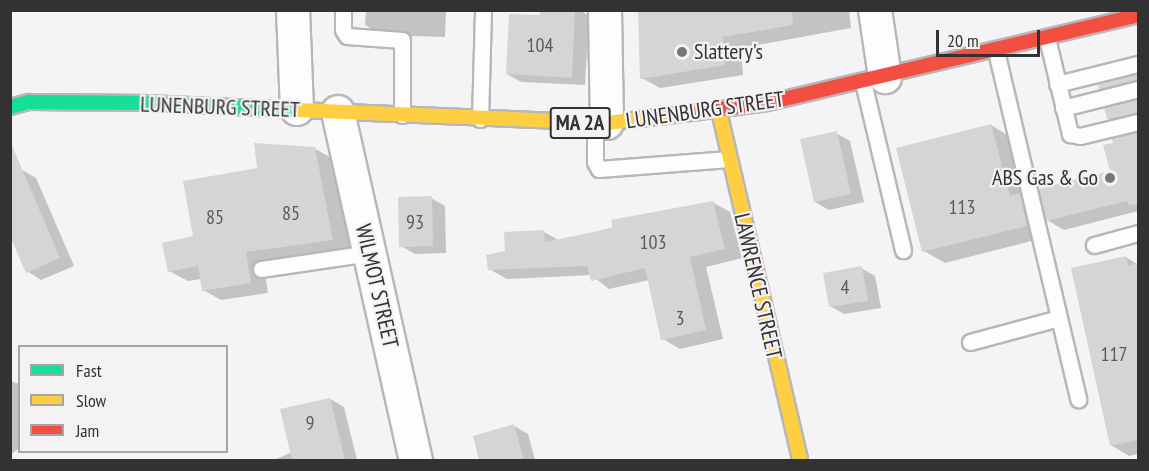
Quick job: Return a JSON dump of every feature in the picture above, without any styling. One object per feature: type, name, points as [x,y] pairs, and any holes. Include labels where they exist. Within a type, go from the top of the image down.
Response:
[{"type":"main road","name":"LUNENBURG STREET","points":[[10,107],[29,102],[297,109],[601,123],[719,111],[874,80],[1138,15]]},
{"type":"main road","name":"LAWRENCE STREET","points":[[719,111],[800,460]]},
{"type":"street","points":[[293,10],[297,109]]},
{"type":"street","points":[[601,123],[605,10]]},
{"type":"street","points":[[874,10],[874,80]]},
{"type":"street","name":"WILMOT STREET","points":[[338,112],[416,460]]},
{"type":"lane","points":[[343,10],[343,30],[347,36],[402,40],[402,115]]},
{"type":"lane","points":[[480,119],[483,10]]},
{"type":"lane","points":[[1069,10],[1075,32]]},
{"type":"lane","points":[[1047,38],[1068,130],[1075,136],[1138,122]]},
{"type":"lane","points":[[996,51],[1078,399]]},
{"type":"lane","points":[[1057,84],[1138,64]]},
{"type":"lane","points":[[874,80],[903,250]]},
{"type":"lane","points":[[1063,108],[1138,89]]},
{"type":"lane","points":[[601,123],[595,162],[600,169],[729,159]]},
{"type":"lane","points":[[1094,245],[1138,233]]},
{"type":"lane","points":[[261,269],[369,253]]},
{"type":"lane","points":[[970,342],[1059,318]]},
{"type":"building","points":[[540,10],[575,10],[572,78],[506,74],[509,14],[540,15]]},
{"type":"building","name":"Slattery's","points":[[638,10],[792,10],[793,25],[723,37],[725,65],[640,79]]},
{"type":"building","points":[[1138,74],[1138,80],[1099,89],[1098,84]]},
{"type":"building","points":[[1138,99],[1138,113],[1107,119],[1104,108]]},
{"type":"building","points":[[991,124],[1010,196],[1020,193],[1027,226],[922,252],[896,148]]},
{"type":"building","points":[[837,131],[851,194],[814,202],[800,139]]},
{"type":"building","name":"ABS Gas & Go","points":[[1138,132],[1138,204],[1129,205],[1127,201],[1046,221],[1038,189],[1110,171],[1103,145],[1113,143],[1112,138]]},
{"type":"building","points":[[10,141],[60,258],[26,273],[10,236]]},
{"type":"building","points":[[254,143],[315,147],[333,240],[246,252],[251,283],[202,291],[198,266],[168,272],[162,243],[193,236],[183,181],[257,168]]},
{"type":"building","points":[[432,196],[433,246],[399,247],[398,197]]},
{"type":"building","points":[[713,201],[725,249],[690,257],[706,330],[661,340],[645,268],[591,281],[587,266],[488,270],[486,255],[505,251],[504,232],[544,230],[545,242],[613,228],[611,220]]},
{"type":"building","points":[[1126,256],[1128,266],[1138,263],[1138,440],[1110,446],[1071,268]]},
{"type":"building","points":[[862,266],[868,301],[829,307],[823,273]]},
{"type":"building","points":[[330,398],[345,460],[292,460],[280,409]]},
{"type":"building","points":[[514,424],[524,460],[479,460],[473,436]]},
{"type":"traffic: fast","points":[[10,107],[29,102],[148,103],[298,110]]},
{"type":"traffic: slow","points":[[298,110],[607,123],[699,112]]},
{"type":"traffic: slow","points":[[719,111],[800,460]]},
{"type":"traffic: jam","points":[[699,112],[767,103],[1138,15]]},
{"type":"place","name":"Slattery's","points":[[682,52]]},
{"type":"place","name":"ABS Gas & Go","points":[[1110,178]]}]
